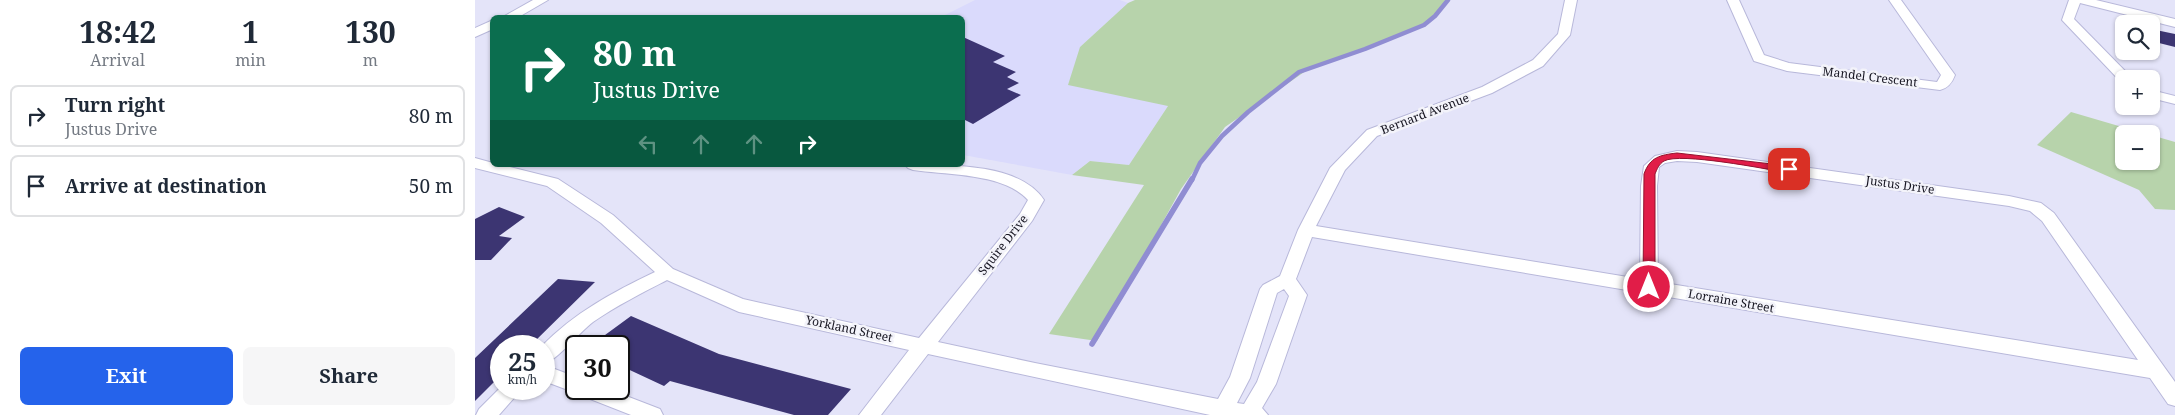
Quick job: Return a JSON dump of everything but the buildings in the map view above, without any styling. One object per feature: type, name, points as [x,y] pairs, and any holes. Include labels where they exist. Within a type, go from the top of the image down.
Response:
[{"type":"street","points":[[513,15],[542,0]]},
{"type":"street","name":"Bernard Avenue","points":[[1287,280],[1306,230],[1338,168],[1372,133],[1487,90],[1538,63],[1564,36],[1571,0]]},
{"type":"street","name":"Mandel Crescent","points":[[1733,0],[1759,58],[1768,62],[1787,67],[1939,86],[1946,81],[1948,75],[1895,0]]},
{"type":"street","points":[[2075,0],[2068,20],[2117,70]]},
{"type":"street","points":[[2081,0],[2175,23]]},
{"type":"street","points":[[2160,96],[2175,100]]},
{"type":"street","name":"Justus Drive","points":[[1649,287],[1650,174],[1652,166],[1660,158],[1677,156],[1697,157],[2009,201],[2035,207],[2047,217],[2175,398]]},
{"type":"street","name":"Yorkland Street","points":[[475,163],[490,167]]},
{"type":"street","name":"Yorkland Street","points":[[491,167],[552,182],[607,219],[667,273],[739,305],[1222,411],[1251,414]]},
{"type":"street","name":"Squire Drive","points":[[925,346],[1026,217],[1036,200],[1031,193],[1018,183],[994,177],[926,167]]},
{"type":"street","name":"Lorraine Street","points":[[1306,230],[2156,371]]},
{"type":"street","points":[[555,344],[583,318],[609,302],[667,273]]},
{"type":"street","points":[[1222,411],[1240,378],[1269,289],[1287,280],[1298,295],[1266,384],[1251,414]]},
{"type":"street","points":[[869,415],[925,346]]},
{"type":"street","points":[[486,415],[501,400]]},
{"type":"street","points":[[615,400],[653,415]]},
{"type":"shaded area","points":[[975,0],[1120,0],[1128,3],[1080,47],[1168,106],[1129,165],[1090,161],[1072,175],[965,155],[965,15],[945,15]]},
{"type":"green space","points":[[1135,0],[1448,0],[1426,25],[1310,68],[1225,127],[1181,189],[1097,341],[1049,334],[1144,185],[1072,175],[1090,161],[1129,165],[1168,106],[1068,85],[1080,47],[1128,3]]},
{"type":"green space","points":[[2071,112],[2115,125],[2115,170],[2160,170],[2160,138],[2175,142],[2175,210],[2155,209],[2139,190],[2037,145]]},
{"type":"waterway","points":[[1192,180],[1200,163],[1222,136],[1248,112],[1299,72],[1365,49],[1424,25],[1435,16],[1448,0]]},
{"type":"waterway","points":[[1092,344],[1192,179]]},
{"type":"route","points":[[1649,287],[1650,174],[1652,166],[1660,158],[1677,156],[1697,157],[1789,169]]}]
